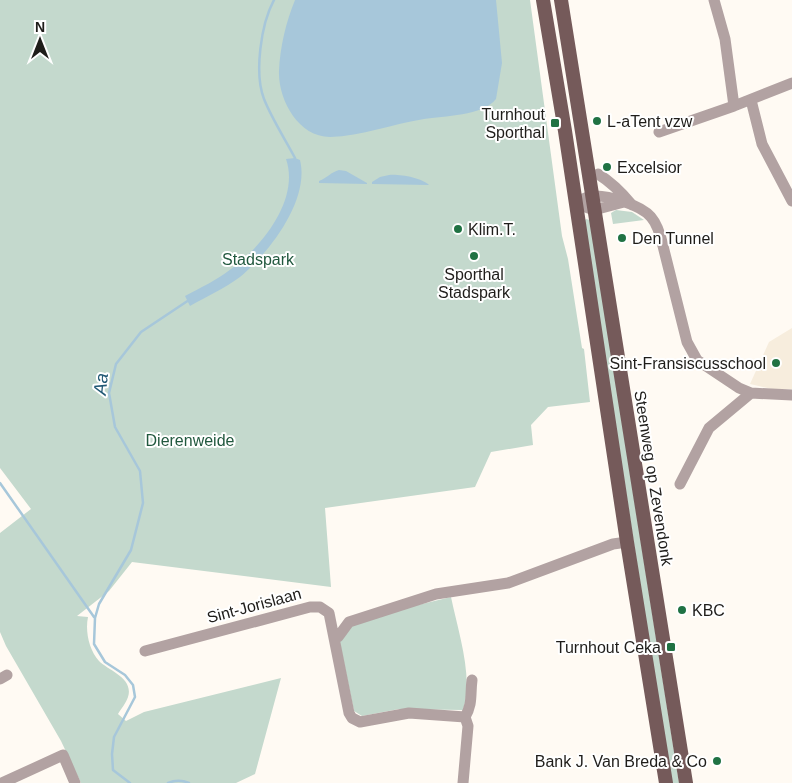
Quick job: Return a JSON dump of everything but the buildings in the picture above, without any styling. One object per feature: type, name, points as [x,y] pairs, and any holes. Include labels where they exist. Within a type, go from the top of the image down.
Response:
[{"type":"main road","points":[[543,0],[666,783]]},
{"type":"main road","name":"Steenweg op Zevendonk","points":[[561,0],[686,783]]},
{"type":"street","points":[[714,0],[725,39],[734,106]]},
{"type":"street","points":[[659,132],[751,100],[792,83]]},
{"type":"street","points":[[751,100],[762,144],[792,201]]},
{"type":"street","points":[[598,174],[613,185],[628,204]]},
{"type":"street","points":[[575,203],[592,196],[605,196],[642,210],[651,216],[660,235],[691,352],[697,360],[705,367],[751,393],[792,395]]},
{"type":"street","points":[[575,203],[594,210],[628,204]]},
{"type":"street","points":[[680,484],[709,428],[751,393]]},
{"type":"street","points":[[334,638],[338,637],[349,622],[436,594],[508,582],[614,544],[627,542]]},
{"type":"street","name":"Sint-Jorislaan","points":[[145,651],[316,606],[329,613],[349,713],[352,718],[360,722],[409,713],[465,717]]},
{"type":"street","points":[[463,783],[468,726],[465,717],[472,704],[472,680]]},
{"type":"street","points":[[2,783],[28,778],[63,755],[75,783]]},
{"type":"shaded area","name":"Sint-Fransiscusschool","points":[[792,328],[792,389],[772,389],[750,384],[769,342]]},
{"type":"green space","name":"Stadspark","points":[[0,0],[530,0],[562,236],[568,259],[582,348],[584,349],[590,402],[548,407],[531,425],[533,445],[491,452],[475,487],[325,508],[331,587],[132,562],[109,591],[77,616],[88,617],[89,640],[96,657],[103,665],[120,676],[127,685],[129,690],[128,697],[118,714],[126,721],[144,712],[281,678],[255,774],[236,783],[81,783],[61,741],[6,646],[0,632],[0,533],[31,509],[0,468]]},
{"type":"green space","points":[[616,210],[632,212],[644,220],[613,224],[611,213]]},
{"type":"green space","points":[[586,219],[590,220],[679,783],[671,783],[584,221]]},
{"type":"green space","points":[[451,597],[466,669],[467,684],[463,710],[399,709],[362,716],[354,711],[339,639],[348,628],[364,618]]},
{"type":"water","points":[[295,0],[496,0],[502,63],[496,99],[490,105],[473,112],[412,121],[354,134],[330,137],[308,131],[300,124],[286,104],[280,82],[279,71],[282,44]]},
{"type":"water","points":[[295,158],[300,160],[299,192],[285,224],[274,240],[240,277],[190,306],[185,296],[214,280],[243,260],[266,235],[283,206],[288,190],[289,174],[286,159]]},
{"type":"water","points":[[339,170],[346,171],[367,184],[319,183],[319,181]]},
{"type":"water","points":[[389,175],[410,177],[421,180],[429,185],[372,184],[372,182],[380,177]]},
{"type":"waterway","name":"Aa","points":[[274,0],[262,35],[259,63],[261,88],[267,106],[295,161]]},
{"type":"waterway","name":"Aa","points":[[130,783],[113,770],[112,754],[114,737],[135,697],[133,685],[125,675],[105,662],[94,644],[95,618],[99,604],[131,550],[143,503],[140,471],[115,427],[109,393],[116,364],[141,332],[189,300]]},
{"type":"waterway","points":[[0,483],[94,617]]},
{"type":"waterway","name":"Aa","points":[[168,783],[173,781],[189,783]]},
{"type":"place","name":"L-aTent vzw","points":[[597,121]]},
{"type":"place","name":"Turnhout Sporthal","points":[[555,123]]},
{"type":"place","name":"Excelsior","points":[[607,167]]},
{"type":"place","name":"Klim.T.","points":[[458,229]]},
{"type":"place","name":"Den Tunnel","points":[[622,238]]},
{"type":"place","name":"Sporthal Stadspark","points":[[474,256]]},
{"type":"place","name":"Sint-Fransiscusschool","points":[[776,363]]},
{"type":"place","name":"KBC","points":[[682,610]]},
{"type":"place","name":"Turnhout Ceka","points":[[671,647]]},
{"type":"place","name":"Bank J. Van Breda & Co","points":[[717,761]]},
{"type":"park label","name":"Dierenweide","points":[[190,440]]}]
